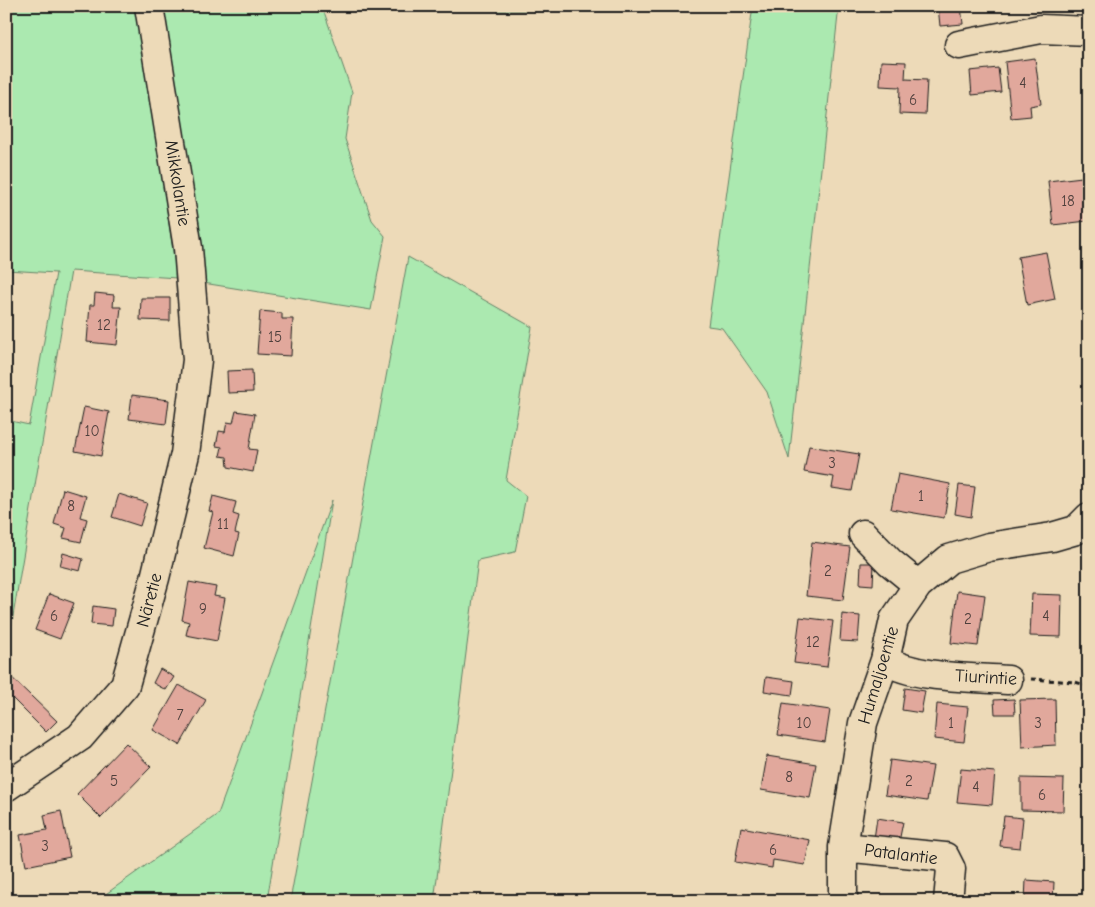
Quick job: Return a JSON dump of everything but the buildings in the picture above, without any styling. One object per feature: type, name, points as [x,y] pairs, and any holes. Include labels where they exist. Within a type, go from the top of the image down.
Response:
[{"type":"street","name":"Mikkolantie","points":[[149,6],[188,248],[196,360]]},
{"type":"street","points":[[959,45],[1041,29],[1089,31]]},
{"type":"street","name":"Näretie","points":[[6,787],[80,736],[125,685],[155,578],[184,454],[196,360]]},
{"type":"street","name":"Humaljoentie","points":[[843,901],[843,847],[863,723],[884,660],[894,620],[918,585],[949,559],[989,547],[1052,537],[1076,530],[1089,517]]},
{"type":"street","points":[[863,534],[890,562],[918,585]]},
{"type":"street","name":"Tiurintie","points":[[884,660],[895,667],[925,673],[1008,680]]},
{"type":"street","name":"Patalantie","points":[[843,847],[945,857],[951,869],[948,901]]},
{"type":"path","name":"Tiurintie","points":[[1008,680],[1034,679],[1075,682],[1089,686]]},
{"type":"green space","points":[[6,6],[137,6],[177,278],[71,271],[10,634],[6,636],[6,420],[29,425],[56,273],[6,270]]},
{"type":"green space","points":[[158,6],[322,6],[352,92],[345,139],[372,220],[385,236],[371,310],[203,283]]},
{"type":"green space","points":[[499,6],[631,6],[631,8],[497,11]]},
{"type":"green space","points":[[753,6],[839,6],[789,459],[767,392],[722,328],[708,326]]},
{"type":"green space","points":[[408,257],[532,327],[506,480],[526,496],[515,552],[478,560],[434,901],[290,901]]},
{"type":"green space","points":[[332,500],[267,901],[96,901],[218,814]]}]
